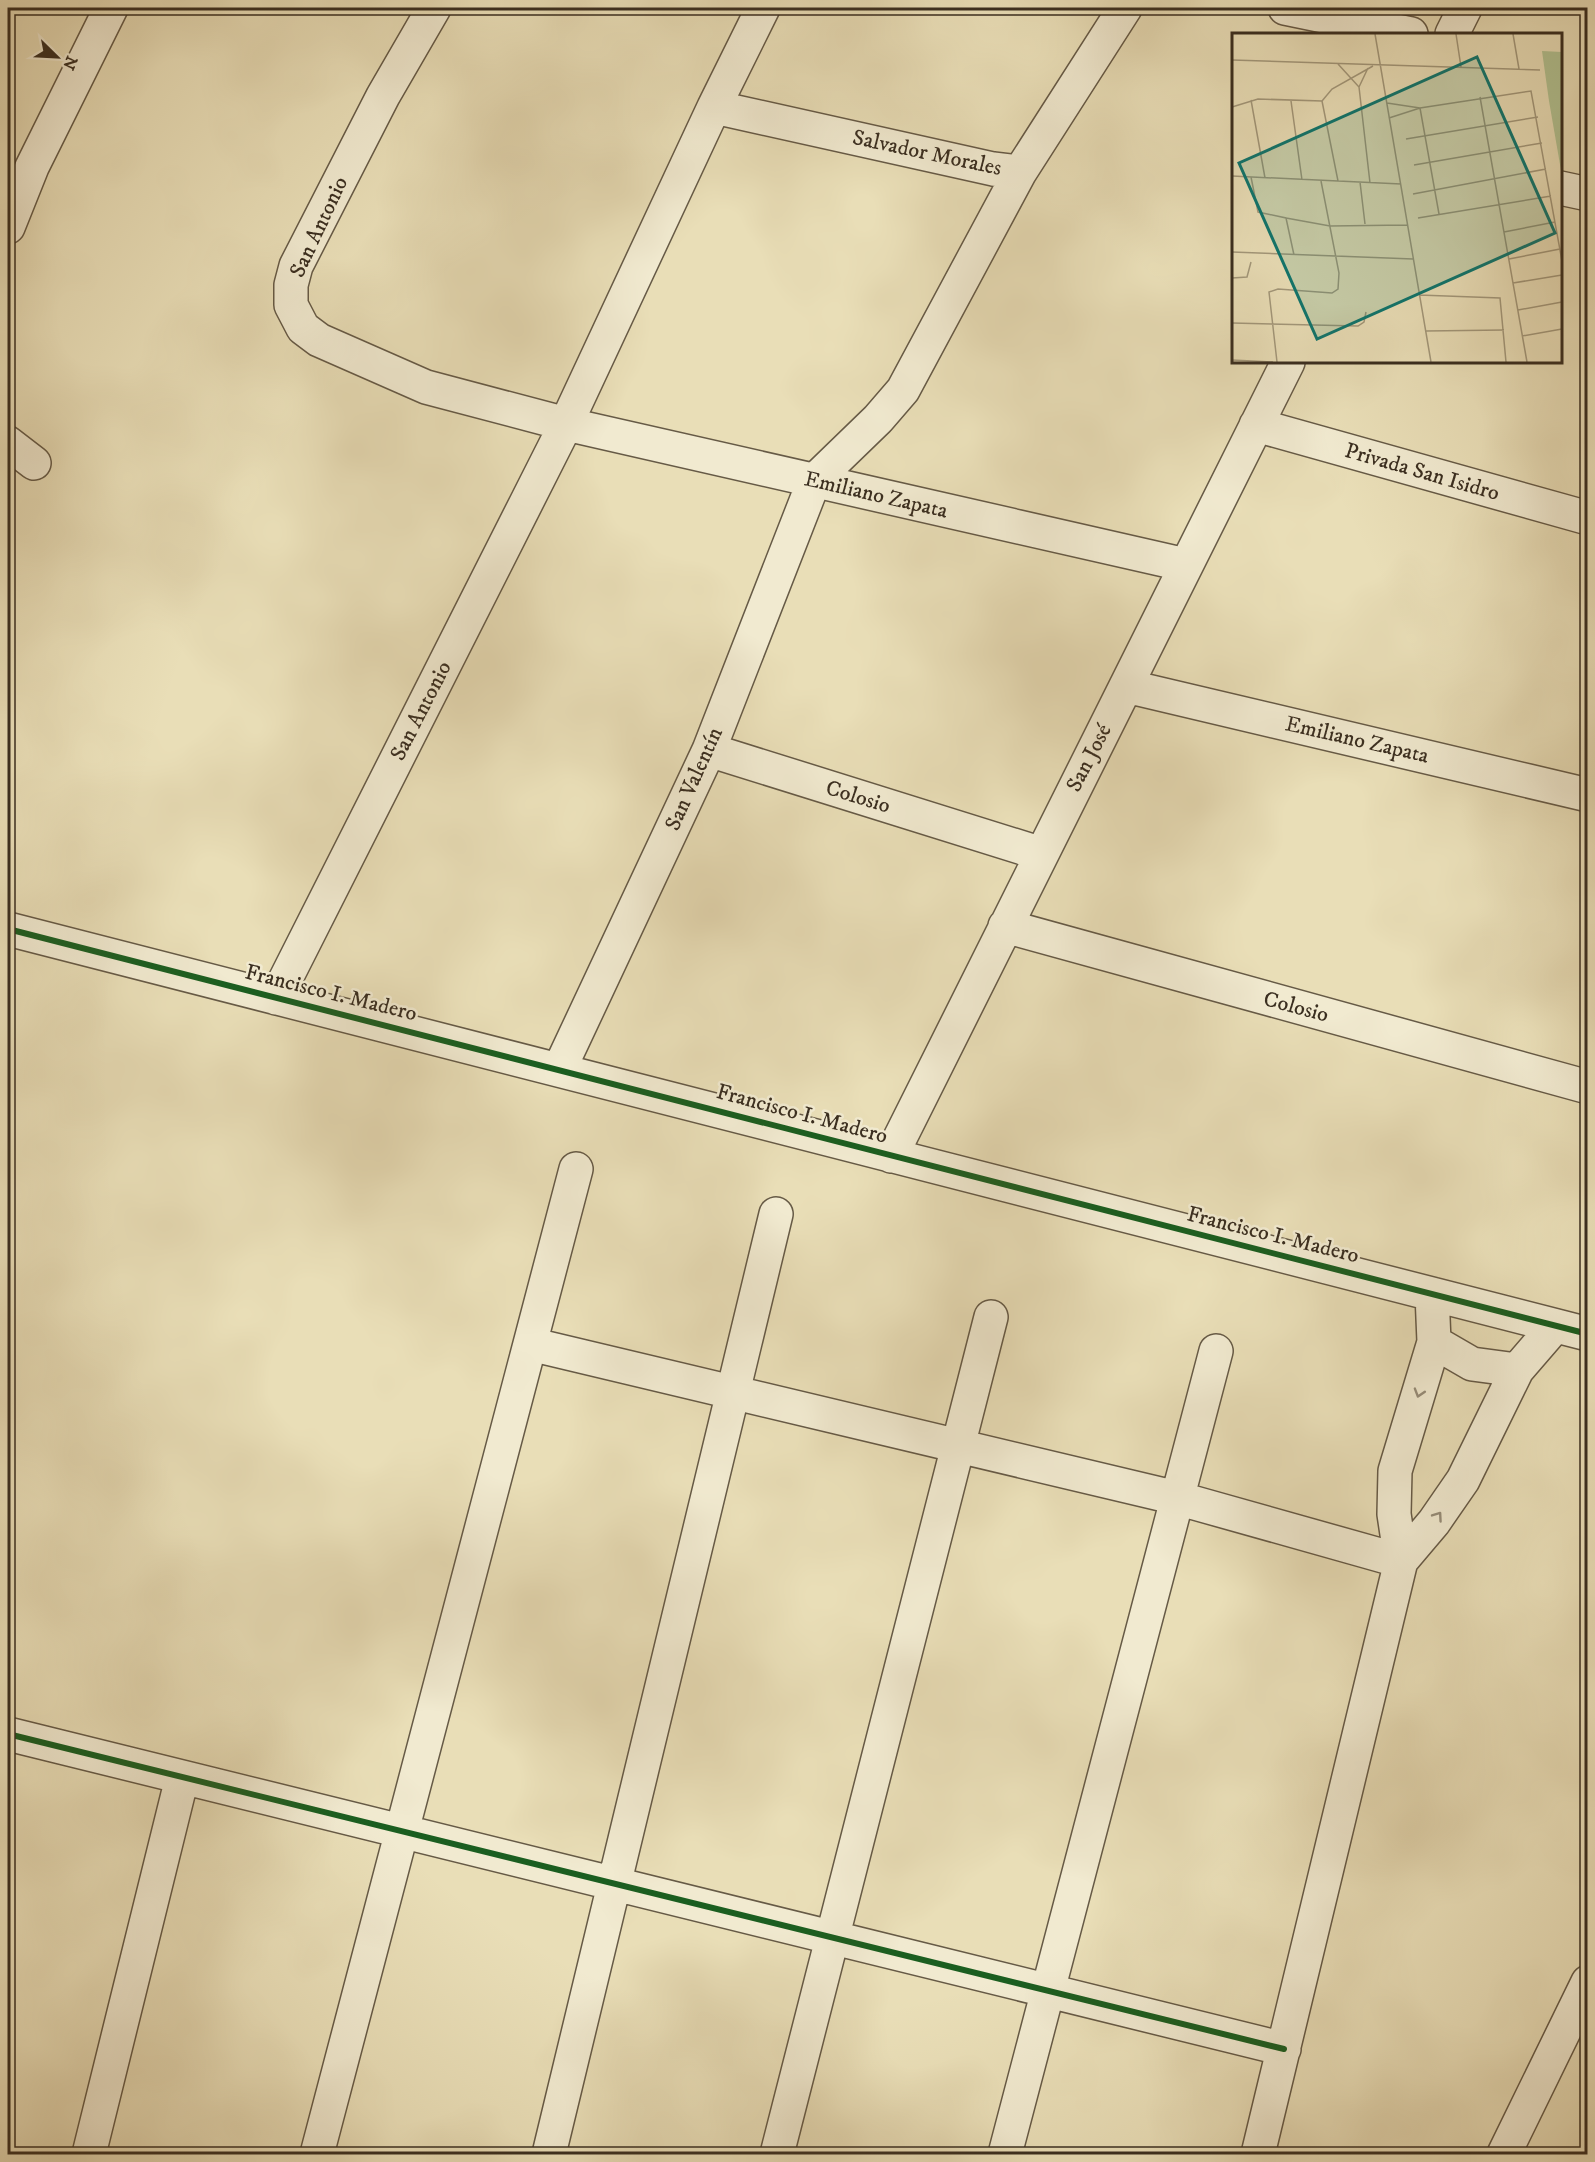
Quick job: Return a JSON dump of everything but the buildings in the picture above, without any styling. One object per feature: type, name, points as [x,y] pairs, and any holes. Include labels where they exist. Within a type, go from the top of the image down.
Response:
[{"type":"street","points":[[8,227],[32,167],[111,8]]},
{"type":"street","name":"San Antonio","points":[[434,8],[383,96],[296,266],[291,285],[291,304],[303,328],[319,340],[426,387],[566,424]]},
{"type":"street","name":"San Antonio","points":[[276,998],[566,424],[714,107],[764,8]]},
{"type":"street","name":"Salvador Morales","points":[[714,107],[993,169],[1020,172],[1125,8]]},
{"type":"street","points":[[1285,8],[1406,33]]},
{"type":"street","points":[[1453,33],[1466,8]]},
{"type":"street","points":[[814,481],[878,419],[903,390],[1020,172]]},
{"type":"street","points":[[1562,188],[1587,194]]},
{"type":"street","name":"San José","points":[[891,1156],[1287,363]]},
{"type":"street","name":"Emiliano Zapata","points":[[566,424],[1186,565]]},
{"type":"street","name":"Privada San Isidro","points":[[1256,425],[1587,518]]},
{"type":"street","points":[[8,442],[34,463]]},
{"type":"street","name":"San Valentín","points":[[559,1070],[709,750],[814,481]]},
{"type":"street","name":"Emiliano Zapata","points":[[1126,686],[1587,795]]},
{"type":"street","name":"Colosio","points":[[709,750],[1042,854]]},
{"type":"street","name":"Colosio","points":[[1005,926],[1587,1087]]},
{"type":"street","name":"Francisco I. Madero","points":[[8,929],[1587,1334]]},
{"type":"street","points":[[317,2154],[576,1169]]},
{"type":"street","points":[[549,2154],[776,1214]]},
{"type":"street","points":[[1258,2154],[1401,1561],[1394,1514],[1395,1471],[1434,1342],[1432,1294]]},
{"type":"street","points":[[777,2154],[991,1317]]},
{"type":"street","points":[[1401,1561],[1434,1522],[1463,1480],[1517,1370],[1555,1326]]},
{"type":"street","points":[[1434,1342],[1472,1364],[1517,1370]]},
{"type":"street","points":[[530,1344],[1178,1498],[1401,1561]]},
{"type":"street","points":[[1005,2154],[1216,1351]]},
{"type":"street","points":[[8,1734],[1284,2049]]},
{"type":"street","points":[[88,2154],[182,1778]]},
{"type":"street","points":[[1504,2154],[1583,2000]]},
{"type":"cycle path","points":[[8,929],[1588,1334]]},
{"type":"cycle path","points":[[8,1734],[1284,2049]]}]
